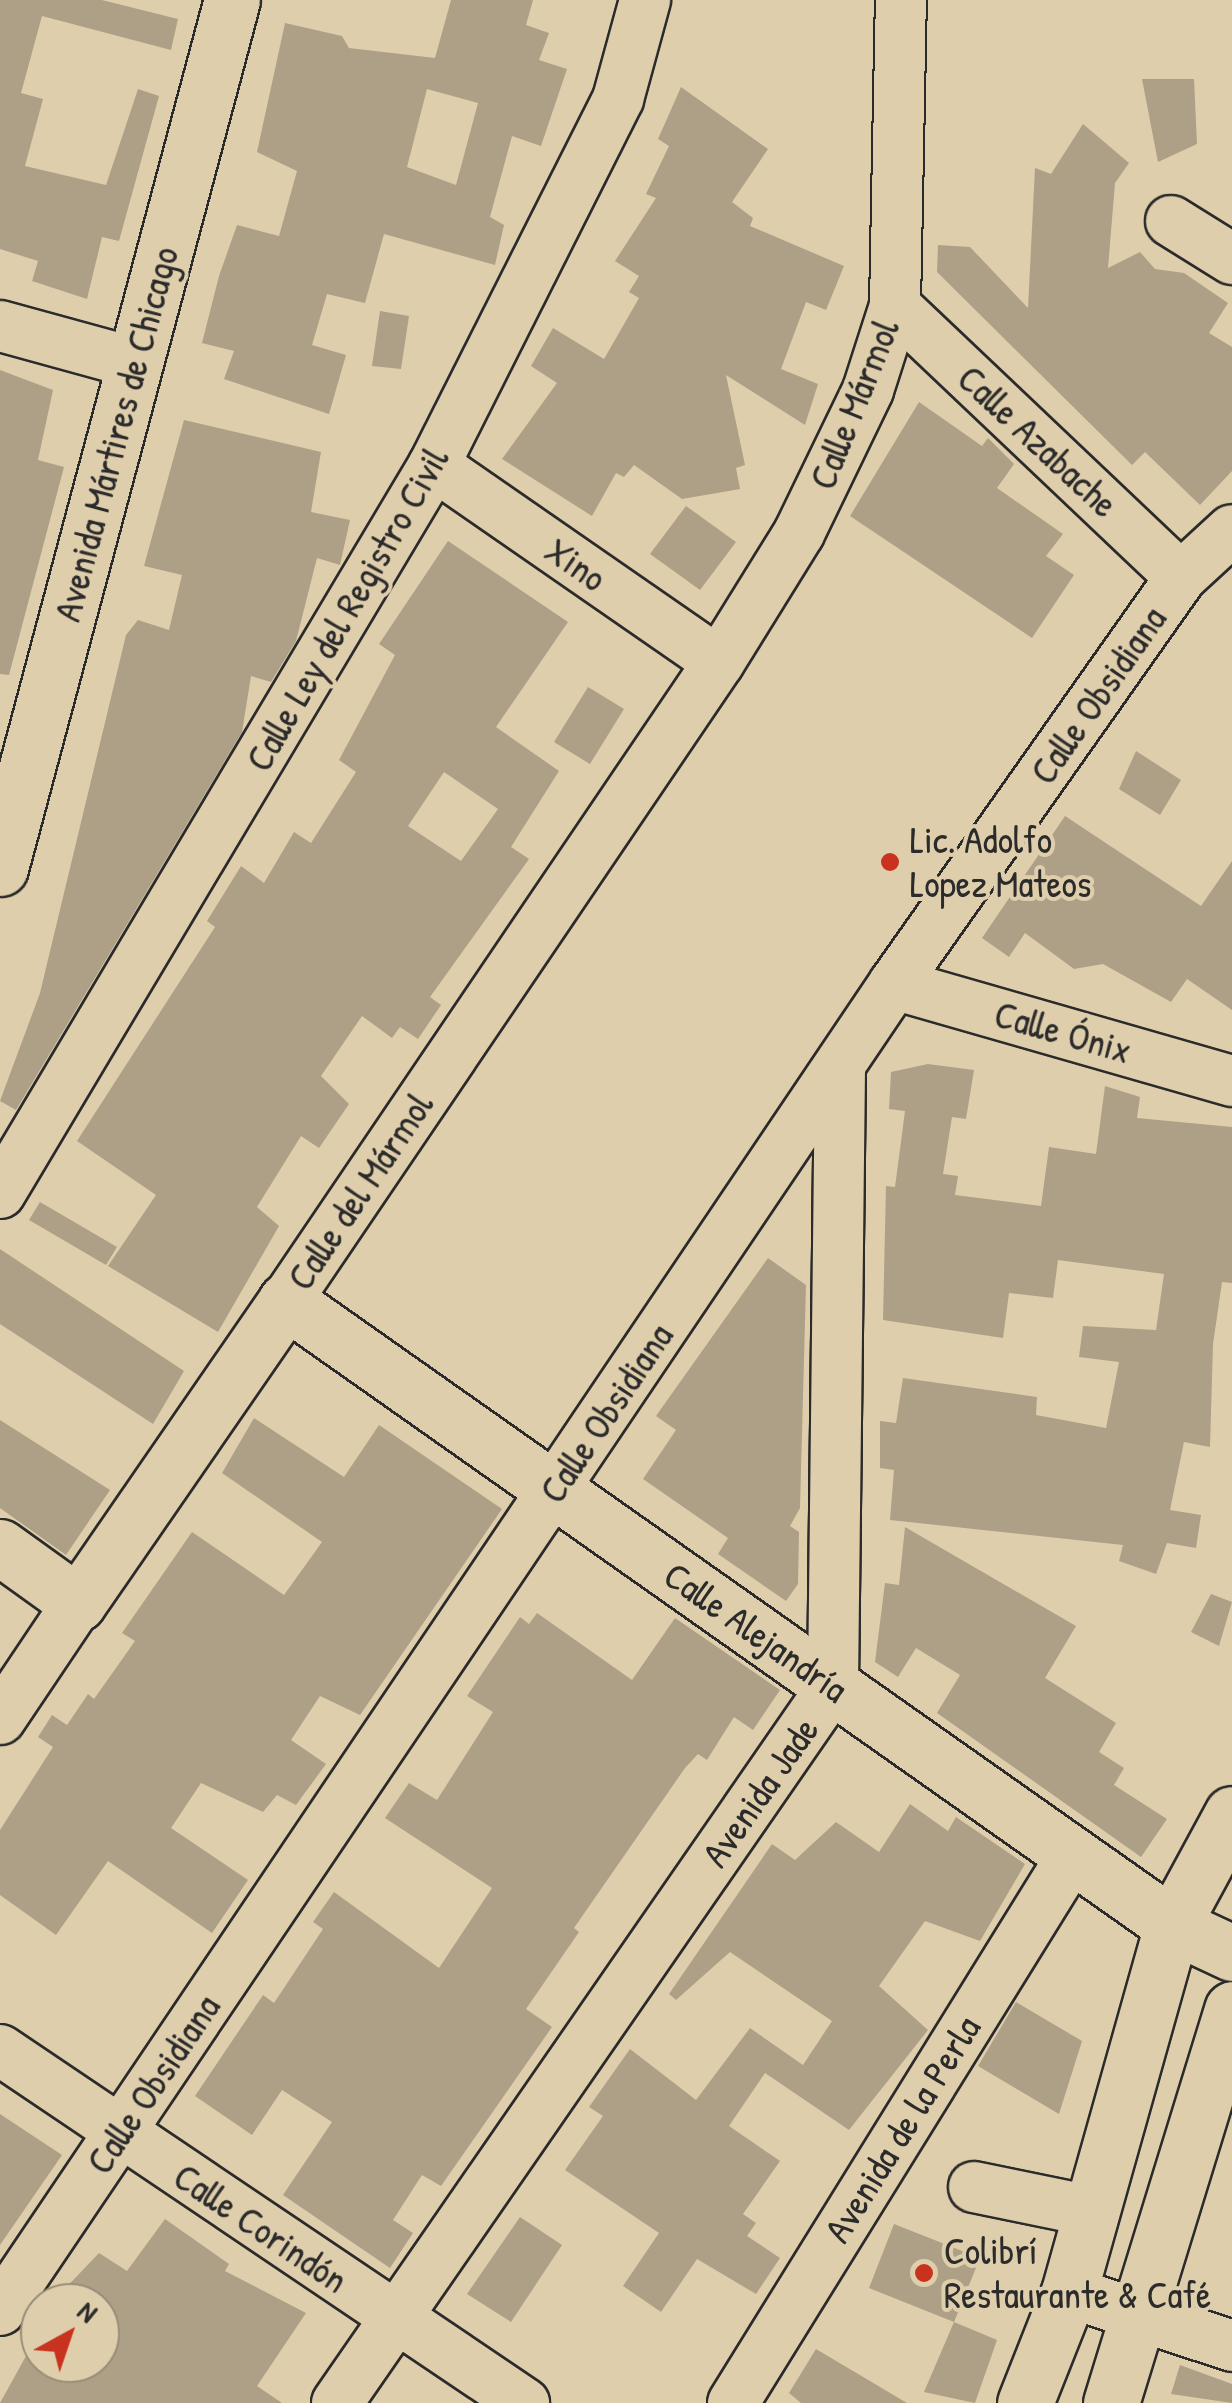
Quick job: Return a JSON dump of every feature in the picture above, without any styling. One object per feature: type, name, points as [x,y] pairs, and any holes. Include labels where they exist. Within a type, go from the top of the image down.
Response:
[{"type":"main road","name":"Avenida Mártires de Chicago","points":[[0,868],[232,0]]},
{"type":"main road","name":"Calle Alejandría","points":[[286,1301],[1172,1925],[1232,1953]]},
{"type":"main road","name":"Calle del Mármol","points":[[78,1603],[286,1301]]},
{"type":"main road","points":[[0,1547],[78,1603]]},
{"type":"main road","points":[[1025,2403],[1068,2292],[1172,1925],[1232,1814]]},
{"type":"main road","points":[[1111,2403],[1232,2009]]},
{"type":"street","name":"Calle Ley del Registro Civil","points":[[0,1193],[434,465],[618,99],[645,0]]},
{"type":"street","name":"Calle Mármol","points":[[719,662],[808,515],[868,390],[894,306],[901,0]]},
{"type":"street","points":[[1171,221],[1232,259]]},
{"type":"street","name":"Calle Azabache","points":[[894,306],[1182,577]]},
{"type":"street","points":[[0,326],[134,363]]},
{"type":"street","name":"Xino","points":[[434,465],[719,662]]},
{"type":"street","name":"Calle Obsidiana","points":[[0,2310],[840,1072],[894,984],[1182,577],[1232,530]]},
{"type":"street","name":"Calle del Mármol","points":[[286,1301],[719,662]]},
{"type":"street","name":"Calle Ónix","points":[[894,984],[1232,1081]]},
{"type":"street","name":"Avenida Jade","points":[[337,2403],[833,1686],[840,1072]]},
{"type":"street","name":"Calle del Mármol","points":[[0,1719],[78,1603]]},
{"type":"street","name":"Avenida de la Perla","points":[[733,2403],[1072,1856]]},
{"type":"street","name":"Calle Corindón","points":[[0,2050],[524,2403]]},
{"type":"street","points":[[974,2187],[1091,2211]]},
{"type":"street","points":[[1068,2292],[1232,2346]]},
{"type":"building","points":[[0,0],[102,0],[178,19],[171,50],[42,16],[21,93],[43,99],[25,166],[106,185],[138,89],[159,96],[119,241],[102,237],[87,299],[32,281],[38,261],[0,249]]},
{"type":"building","points":[[451,0],[533,0],[526,25],[549,33],[539,60],[567,69],[541,146],[512,136],[490,217],[504,225],[495,265],[384,234],[365,303],[327,294],[312,345],[346,355],[329,414],[224,379],[234,351],[202,343],[219,276],[237,225],[279,236],[297,171],[257,152],[285,23],[342,36],[349,48],[435,58]],"holes":[[[427,89],[478,103],[456,185],[407,167]]]},
{"type":"building","points":[[1142,79],[1194,79],[1197,144],[1158,162]]},
{"type":"building","points":[[681,87],[768,149],[732,202],[753,218],[750,226],[844,266],[826,310],[806,302],[781,369],[818,384],[805,425],[726,375],[745,465],[736,468],[740,489],[682,499],[634,465],[624,477],[616,473],[592,516],[502,459],[557,383],[531,366],[553,328],[604,359],[639,298],[629,292],[639,276],[615,261],[656,198],[646,194],[669,146],[658,139]]},
{"type":"building","points":[[1083,124],[1129,163],[1115,183],[1108,268],[1140,252],[1155,269],[1184,273],[1228,303],[1209,333],[1232,347],[1232,471],[1200,505],[1145,452],[1132,465],[937,272],[938,245],[970,247],[1028,308],[1035,168],[1051,174]]},
{"type":"building","points":[[380,311],[409,316],[401,369],[372,366]]},
{"type":"building","points":[[0,370],[53,390],[38,460],[64,467],[9,675],[0,674]]},
{"type":"building","points":[[919,402],[982,446],[988,438],[1014,464],[997,488],[1063,534],[1046,556],[1074,575],[1032,638],[850,516]]},
{"type":"building","points":[[184,420],[321,452],[311,512],[350,520],[340,565],[317,558],[296,641],[271,682],[251,676],[242,732],[16,1110],[0,1101],[40,993],[126,635],[138,620],[169,630],[182,575],[144,566]]},
{"type":"building","points":[[686,506],[736,542],[700,590],[650,554]]},
{"type":"building","points":[[448,541],[568,622],[496,727],[559,771],[511,847],[529,859],[430,997],[441,1005],[418,1039],[400,1027],[392,1038],[362,1016],[321,1076],[349,1104],[319,1148],[301,1136],[257,1207],[279,1226],[218,1332],[108,1266],[156,1195],[77,1141],[215,927],[207,921],[241,866],[264,883],[294,832],[311,843],[356,772],[339,760],[395,655],[379,644]],"holes":[[[444,772],[498,809],[461,861],[408,826]]]},
{"type":"building","points":[[588,687],[624,709],[590,764],[554,742]]},
{"type":"building","points":[[1136,751],[1181,780],[1160,815],[1119,789]]},
{"type":"building","points":[[1065,816],[1201,906],[1232,861],[1232,1010],[1187,979],[1171,1002],[1103,964],[1074,969],[1025,933],[1009,957],[982,938]]},
{"type":"building","points":[[928,1064],[974,1070],[966,1119],[952,1117],[943,1174],[958,1176],[955,1195],[1041,1206],[1049,1147],[1096,1154],[1105,1086],[1140,1097],[1137,1118],[1232,1127],[1232,1283],[1222,1282],[1213,1344],[1210,1447],[1184,1442],[1170,1510],[1201,1515],[1196,1548],[1167,1543],[1156,1574],[1119,1561],[1123,1545],[890,1520],[894,1470],[880,1468],[880,1421],[896,1423],[903,1378],[1037,1397],[1036,1415],[1106,1428],[1119,1362],[1079,1357],[1083,1326],[1156,1330],[1164,1274],[1058,1260],[1053,1298],[1009,1293],[1003,1338],[883,1320],[886,1186],[895,1187],[905,1111],[889,1109],[891,1072]]},
{"type":"building","points":[[40,1202],[117,1247],[106,1265],[29,1220]]},
{"type":"building","points":[[0,1249],[184,1371],[153,1424],[0,1324]]},
{"type":"building","points":[[768,1258],[806,1285],[800,1508],[790,1526],[799,1532],[798,1584],[786,1601],[718,1554],[728,1538],[643,1479],[676,1430],[656,1416]]},
{"type":"building","points":[[254,1418],[344,1477],[379,1425],[502,1509],[360,1715],[320,1696],[291,1740],[326,1764],[296,1805],[277,1795],[263,1812],[201,1783],[171,1828],[248,1880],[212,1933],[108,1861],[56,1935],[0,1895],[0,1830],[53,1747],[38,1737],[52,1715],[67,1725],[88,1694],[94,1699],[135,1641],[122,1633],[192,1532],[284,1595],[322,1542],[222,1473]]},
{"type":"building","points":[[0,1420],[110,1490],[66,1555],[0,1508]]},
{"type":"building","points":[[905,1527],[1076,1626],[1045,1678],[1116,1723],[1099,1752],[1124,1768],[1114,1785],[1167,1819],[1141,1857],[937,1713],[960,1675],[916,1648],[898,1677],[875,1662],[885,1583],[899,1585]]},
{"type":"building","points":[[1211,1594],[1232,1602],[1219,1646],[1191,1632]]},
{"type":"building","points":[[537,1613],[632,1680],[675,1618],[780,1690],[753,1730],[734,1717],[707,1760],[698,1754],[685,1768],[574,1928],[579,1932],[526,2009],[552,2027],[441,2186],[422,2175],[393,2220],[413,2233],[390,2268],[283,2195],[332,2122],[282,2090],[252,2135],[195,2096],[263,1995],[274,2003],[323,1929],[313,1922],[334,1892],[439,1968],[492,1888],[385,1818],[409,1783],[437,1800],[493,1712],[467,1696],[520,1617],[529,1624]]},
{"type":"building","points":[[910,1804],[948,1831],[956,1817],[1025,1864],[980,1941],[925,1921],[879,1986],[928,2030],[849,2130],[765,2073],[729,2126],[780,2161],[743,2214],[756,2223],[747,2236],[780,2258],[756,2294],[697,2259],[661,2312],[623,2286],[659,2233],[565,2170],[603,2116],[589,2107],[630,2049],[696,2100],[750,2028],[803,2065],[832,2021],[730,1952],[676,2000],[669,1994],[772,1844],[795,1860],[836,1822],[879,1852]]},
{"type":"building","points":[[1016,2002],[1082,2041],[1059,2114],[978,2066]]},
{"type":"building","points":[[0,2114],[62,2155],[0,2245]]},
{"type":"building","points":[[520,2217],[562,2245],[511,2322],[467,2294]]},
{"type":"building","points":[[165,2219],[229,2264],[225,2271],[306,2313],[257,2386],[282,2403],[0,2403],[20,2367],[20,2383],[120,2383],[120,2283],[70,2283],[99,2253],[127,2271]]},
{"type":"building","name":"Colibrí Restaurante & Café","points":[[894,2224],[980,2258],[954,2322],[869,2288]]},
{"type":"building","points":[[954,2322],[997,2340],[975,2403],[924,2392]]},
{"type":"building","points":[[816,2349],[907,2403],[801,2403],[789,2393]]},
{"type":"building","points":[[1180,2365],[1232,2384],[1232,2403],[1171,2394]]},
{"type":"place","name":"Lic. Adolfo Lopez Mateos","points":[[890,862]]},
{"type":"place","name":"Colibrí Restaurante & Café","points":[[924,2273]]}]
